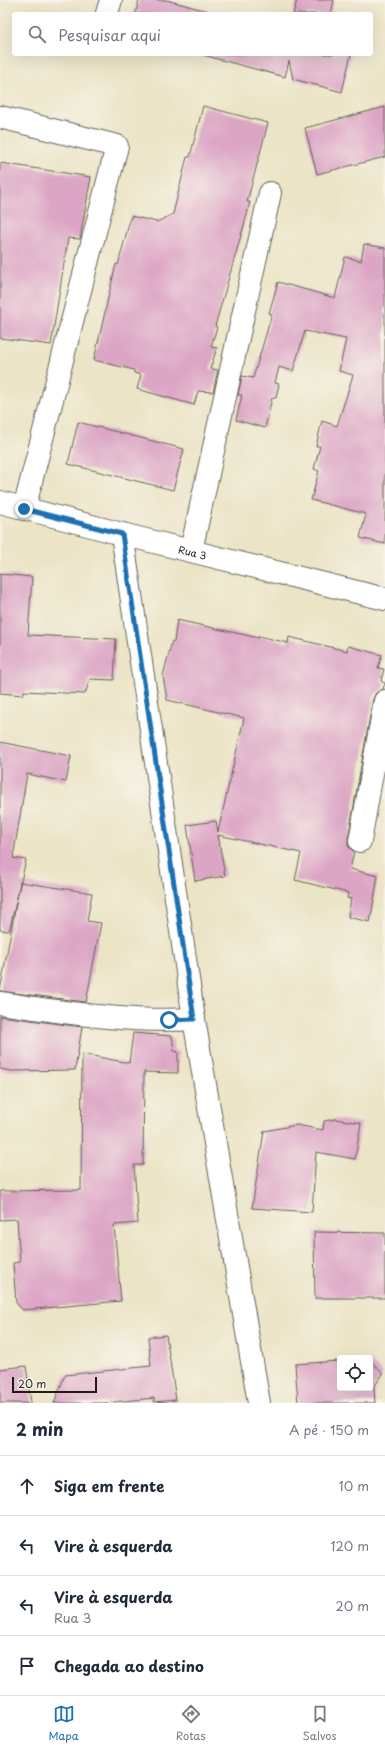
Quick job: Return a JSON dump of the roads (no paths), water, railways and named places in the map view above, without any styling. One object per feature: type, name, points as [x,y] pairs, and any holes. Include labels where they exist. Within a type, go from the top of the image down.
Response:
[{"type":"street","points":[[0,117],[117,146],[24,509]]},
{"type":"street","points":[[191,551],[270,193]]},
{"type":"street","name":"Rua 3","points":[[0,502],[122,534],[385,599]]},
{"type":"street","points":[[122,534],[194,1019],[259,1403]]},
{"type":"street","points":[[360,841],[385,701]]},
{"type":"street","points":[[0,1003],[86,1015],[169,1020],[194,1019]]}]
